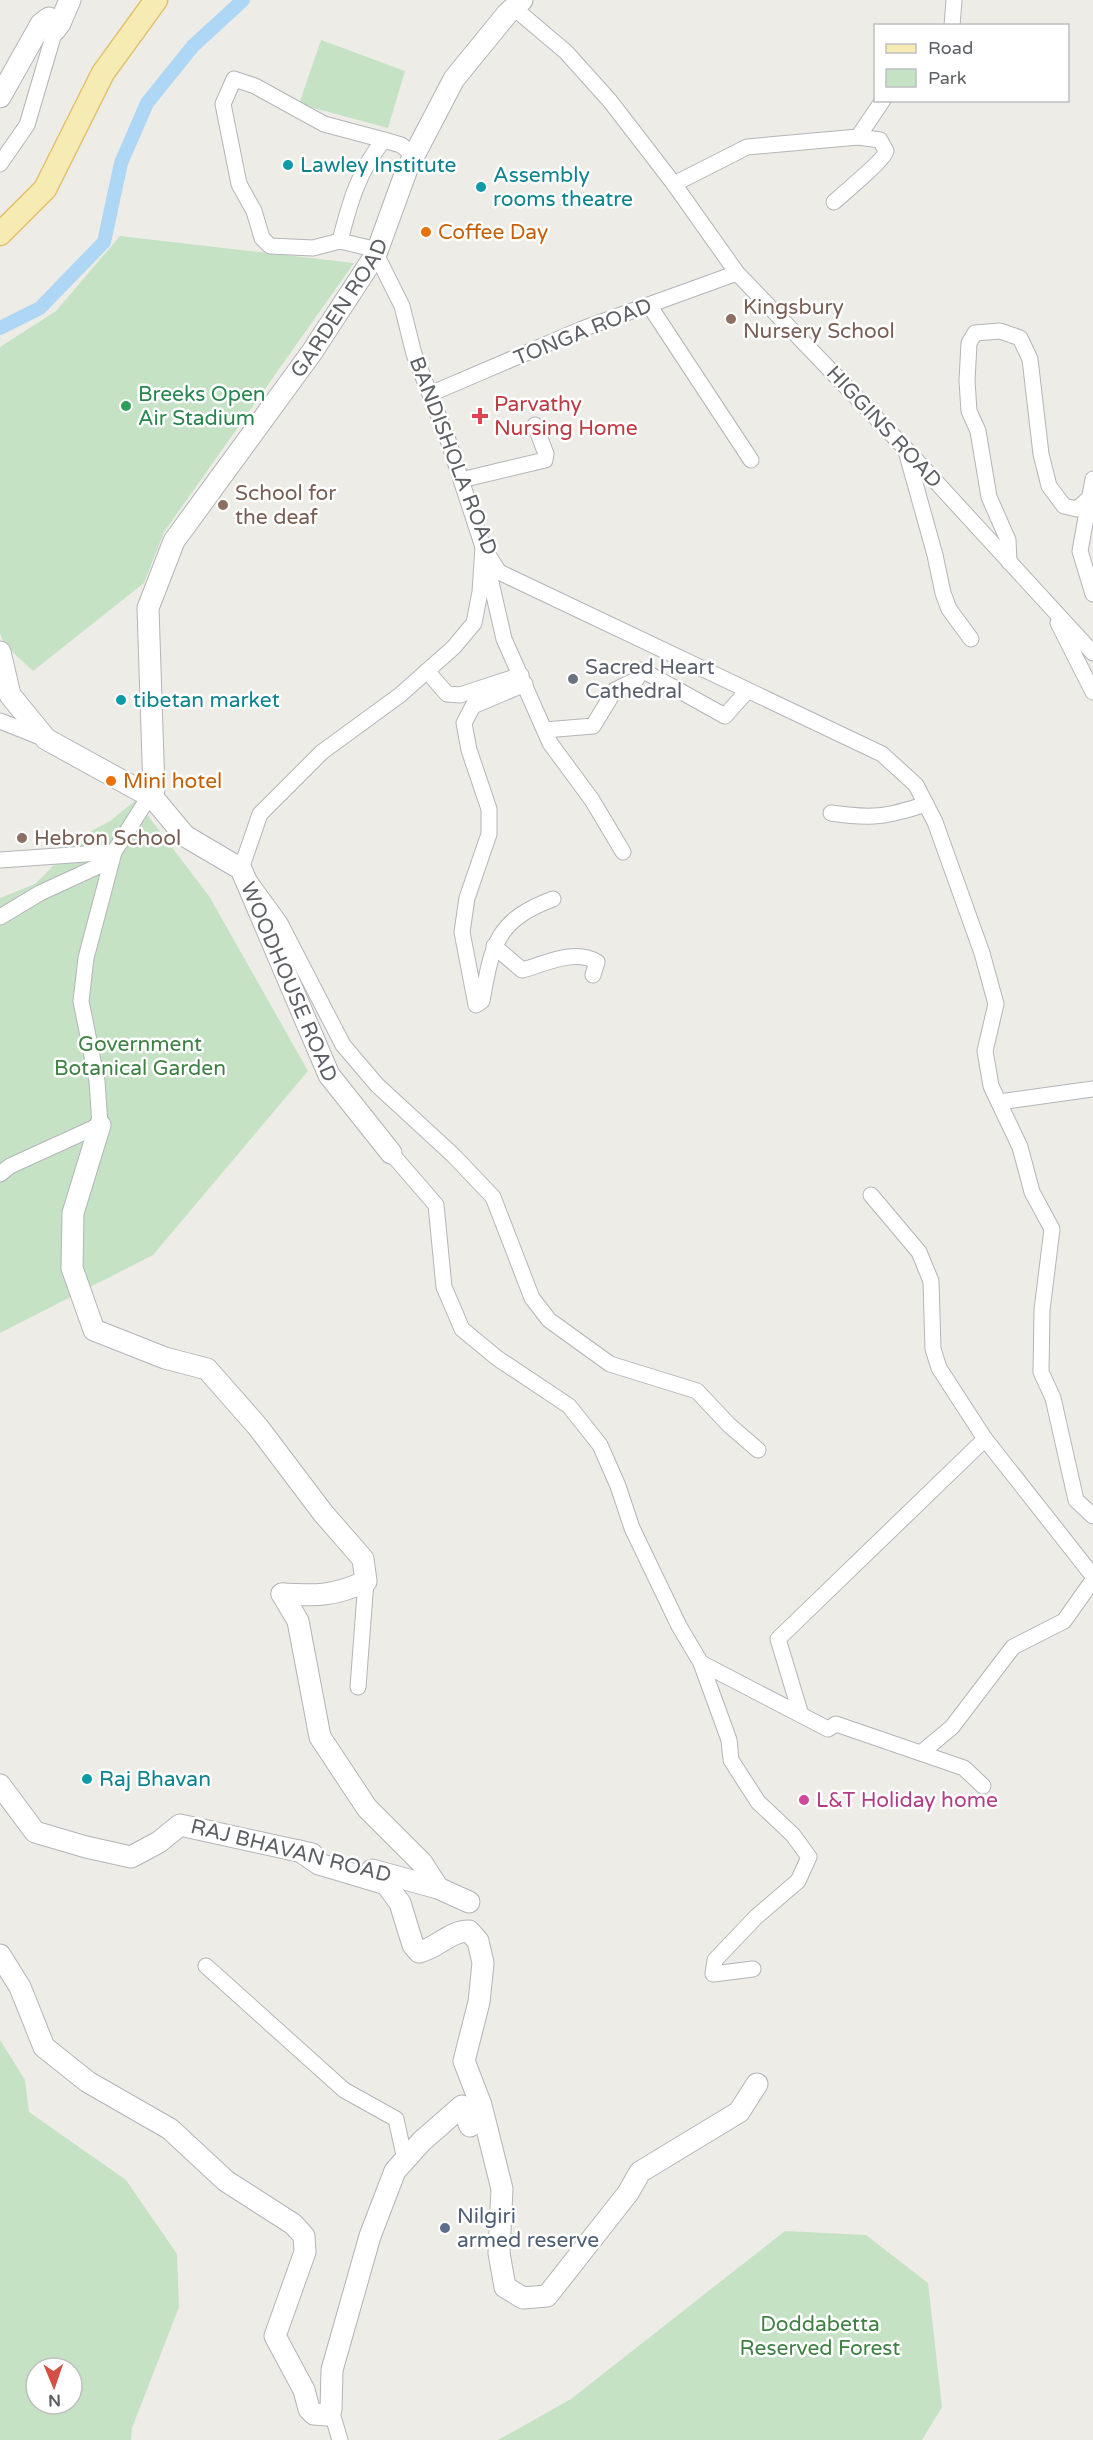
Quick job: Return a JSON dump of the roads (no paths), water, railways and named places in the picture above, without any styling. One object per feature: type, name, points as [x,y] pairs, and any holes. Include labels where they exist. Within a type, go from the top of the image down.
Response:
[{"type":"main road","points":[[0,234],[45,189],[103,72],[156,0]]},
{"type":"street","points":[[0,164],[27,125],[58,26],[70,0]]},
{"type":"street","points":[[952,24],[954,0]]},
{"type":"street","name":"GARDEN ROAD","points":[[149,796],[148,608],[174,542],[312,352],[376,252],[407,169],[454,79],[507,14],[518,4]]},
{"type":"street","name":"HIGGINS ROAD","points":[[518,4],[610,101],[674,184],[737,273],[905,448],[1093,653]]},
{"type":"street","points":[[0,97],[41,24],[49,18],[58,26]]},
{"type":"street","points":[[376,252],[340,242],[313,248],[270,246],[262,238],[254,211],[239,183],[224,104],[234,79],[255,86],[324,124],[401,145],[415,156]]},
{"type":"street","points":[[858,137],[882,102]]},
{"type":"street","points":[[674,184],[747,147],[858,137],[880,140],[885,145],[885,156],[834,202]]},
{"type":"street","points":[[340,242],[363,171],[370,157],[384,140]]},
{"type":"street","name":"BANDISHOLA ROAD","points":[[376,252],[402,306],[414,354],[461,480],[483,547],[499,572],[882,754],[916,785],[926,804],[982,952],[996,1004],[985,1051],[991,1086],[1020,1147],[1032,1192],[1052,1229],[1042,1310],[1041,1372],[1053,1398],[1076,1500],[1093,1516]]},
{"type":"street","name":"TONGA ROAD","points":[[430,394],[582,329],[737,273]]},
{"type":"street","points":[[649,305],[751,460]]},
{"type":"street","points":[[1009,562],[1008,540],[989,497],[978,431],[969,411],[967,381],[969,343],[975,333],[1000,331],[1020,338],[1030,359],[1041,454],[1049,486],[1064,506],[1077,509],[1088,500]]},
{"type":"street","points":[[461,480],[545,460],[546,454],[535,424]]},
{"type":"street","points":[[905,448],[936,555],[943,593],[950,609],[971,639]]},
{"type":"street","points":[[1093,479],[1080,551],[1093,594]]},
{"type":"street","points":[[483,547],[480,592],[474,623],[454,647],[400,695],[322,752],[260,814],[241,869],[279,923],[343,1045],[377,1085],[461,1163],[493,1197],[532,1298],[549,1320],[610,1364],[697,1391],[729,1425],[758,1450]]},
{"type":"street","points":[[483,547],[504,639],[550,743],[592,800],[622,852]]},
{"type":"street","points":[[1050,607],[1093,692]]},
{"type":"street","points":[[0,652],[10,695],[46,739]]},
{"type":"street","points":[[545,730],[593,726],[615,690],[636,680],[642,670],[725,716],[747,691]]},
{"type":"street","points":[[427,671],[447,694],[460,695],[523,679]]},
{"type":"street","points":[[523,679],[473,706],[464,723],[469,750],[489,808],[489,834],[467,898],[462,932],[476,1005],[482,1001],[497,939],[520,913],[553,899]]},
{"type":"street","points":[[0,722],[46,739],[149,796],[114,852],[103,864],[40,893],[0,917]]},
{"type":"street","name":"WOODHOUSE ROAD","points":[[149,796],[185,836],[241,869],[329,1075],[391,1153]]},
{"type":"street","points":[[831,813],[863,818],[887,817],[926,804]]},
{"type":"street","points":[[0,860],[114,852]]},
{"type":"street","points":[[114,852],[86,958],[81,1001],[97,1081],[100,1125],[73,1213],[72,1268],[94,1330],[165,1358],[207,1369],[258,1427],[323,1513],[363,1559],[366,1581],[358,1687]]},
{"type":"street","points":[[494,946],[522,970],[567,957],[587,955],[597,962],[593,975]]},
{"type":"street","points":[[999,1102],[1093,1089]]},
{"type":"street","points":[[0,1174],[10,1166],[100,1125]]},
{"type":"street","points":[[391,1153],[436,1205],[444,1287],[462,1329],[496,1358],[569,1406],[600,1445],[618,1486],[632,1528],[679,1626],[700,1663],[729,1740],[731,1760],[758,1802],[793,1835],[808,1857],[798,1881],[756,1917],[715,1960],[713,1974],[753,1969]]},
{"type":"street","points":[[871,1195],[920,1252],[931,1281],[933,1349],[939,1368],[985,1439],[1093,1578],[1064,1621],[1013,1647],[952,1727],[921,1753]]},
{"type":"street","points":[[801,1715],[778,1639],[985,1439]]},
{"type":"street","points":[[366,1581],[344,1592],[316,1596],[282,1594],[298,1621],[320,1737],[366,1808],[422,1863],[438,1888]]},
{"type":"street","points":[[700,1663],[828,1729],[836,1724],[964,1768],[983,1786]]},
{"type":"street","name":"RAJ BHAVAN ROAD","points":[[0,1785],[35,1832],[87,1848],[132,1857],[159,1842],[180,1825],[300,1851],[438,1888],[469,1902]]},
{"type":"street","points":[[300,1851],[319,1864],[386,1884],[400,1904],[412,1945],[419,1952],[428,1950],[456,1931],[469,1931],[478,1941],[483,1963],[479,2002],[464,2061],[481,2105],[502,2189],[499,2253],[505,2287],[523,2298],[547,2296],[628,2193],[640,2172],[739,2112],[757,2084]]},
{"type":"street","points":[[0,1955],[20,1987],[44,2047],[88,2082],[170,2129],[226,2181],[293,2224],[304,2236],[305,2252],[275,2336],[304,2390],[309,2409],[321,2416],[327,2415],[331,2410]]},
{"type":"street","points":[[206,1966],[344,2090],[396,2119],[405,2160]]},
{"type":"street","points":[[340,2440],[331,2410],[332,2370],[370,2235],[395,2171],[422,2141],[462,2106],[470,2126]]},
{"type":"waterway","points":[[0,328],[40,308],[104,242],[121,163],[147,103],[193,46],[243,0]]},
{"type":"place","name":"Lawley Institute","points":[[288,165]]},
{"type":"place","name":"Assembly rooms theatre","points":[[481,187]]},
{"type":"place","name":"Coffee Day","points":[[426,232]]},
{"type":"place","name":"Kingsbury Nursery School","points":[[731,319]]},
{"type":"place","name":"Breeks Open Air Stadium","points":[[126,406]]},
{"type":"place","name":"Parvathy Nursing Home","points":[[480,416]]},
{"type":"place","name":"School for the deaf","points":[[223,505]]},
{"type":"place","name":"Sacred Heart Cathedral","points":[[573,679]]},
{"type":"place","name":"tibetan market","points":[[121,700]]},
{"type":"place","name":"Mini hotel","points":[[111,781]]},
{"type":"place","name":"Hebron School","points":[[22,838]]},
{"type":"place","name":"Raj Bhavan","points":[[87,1779]]},
{"type":"place","name":"L&T Holiday home","points":[[804,1800]]},
{"type":"place","name":"Nilgiri armed reserve","points":[[445,2228]]},
{"type":"park label","name":"Government Botanical Garden","points":[[140,1056]]},
{"type":"park label","name":"Doddabetta Reserved Forest","points":[[820,2336]]}]
